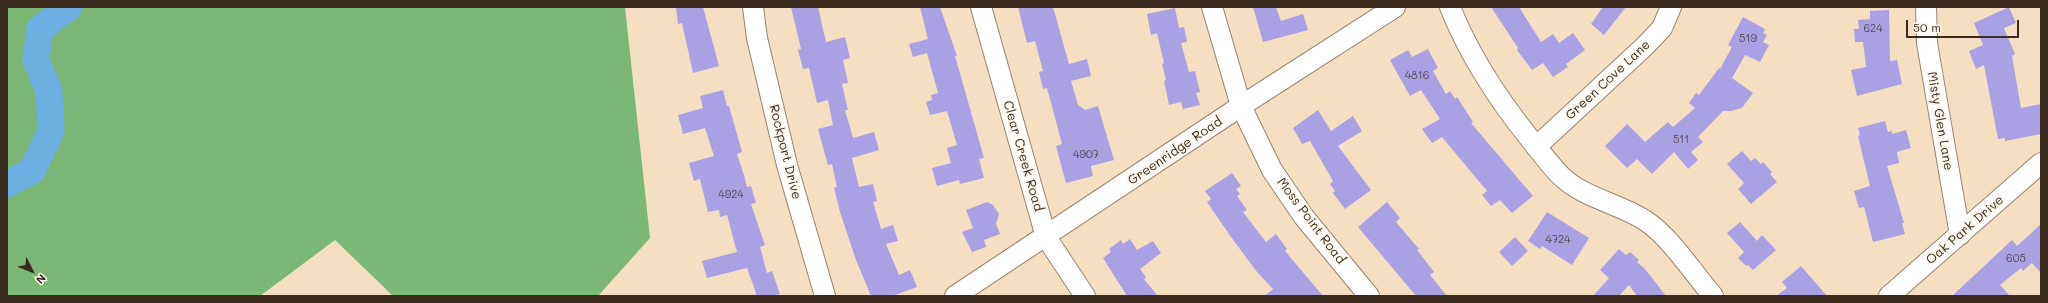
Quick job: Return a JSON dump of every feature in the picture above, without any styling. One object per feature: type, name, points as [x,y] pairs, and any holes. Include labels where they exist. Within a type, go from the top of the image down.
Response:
[{"type":"street","name":"Rockport Drive","points":[[753,7],[757,38],[787,165],[825,296]]},
{"type":"street","name":"Clear Creek Road","points":[[981,7],[1046,237],[1085,296]]},
{"type":"street","name":"Moss Point Road","points":[[1212,7],[1241,106],[1272,170],[1304,217],[1369,296]]},
{"type":"street","name":"Greenridge Road","points":[[955,296],[1046,237],[1241,106],[1395,7]]},
{"type":"street","points":[[1450,7],[1457,25],[1491,86],[1536,147],[1561,176],[1575,187],[1597,199],[1627,210],[1648,222],[1663,236],[1713,296]]},
{"type":"street","name":"Green Cove Lane","points":[[1536,147],[1645,46],[1662,28],[1671,7]]},
{"type":"street","name":"Misty Glen Lane","points":[[1926,7],[1927,43],[1960,234]]},
{"type":"street","name":"Oak Park Drive","points":[[1889,296],[2041,163]]},
{"type":"green space","points":[[7,7],[625,7],[650,238],[598,296],[393,296],[335,240],[260,296],[7,296]]},
{"type":"building","points":[[676,7],[703,7],[719,66],[693,73],[682,23],[678,24]]},
{"type":"building","points":[[791,7],[818,7],[826,42],[845,37],[850,58],[843,60],[848,83],[842,84],[848,110],[845,110],[853,138],[874,132],[879,150],[852,158],[859,187],[873,184],[877,201],[873,202],[881,229],[893,225],[898,241],[886,244],[899,275],[910,270],[917,287],[892,296],[871,296],[856,260],[840,212],[834,188],[837,187],[832,164],[828,165],[818,129],[833,125],[828,100],[817,103],[809,68],[803,69],[798,50],[801,49]]},
{"type":"building","points":[[920,7],[940,7],[957,56],[955,56],[984,158],[979,159],[984,178],[960,184],[959,180],[937,186],[932,168],[951,163],[947,148],[957,145],[947,111],[930,115],[926,102],[932,100],[931,95],[938,93],[927,53],[913,57],[909,44],[928,39]]},
{"type":"building","points":[[1018,7],[1053,7],[1069,64],[1087,59],[1091,76],[1071,81],[1078,105],[1085,110],[1098,106],[1114,160],[1091,166],[1093,176],[1066,183],[1056,146],[1062,144],[1047,88],[1043,89],[1039,72],[1043,71],[1035,41],[1027,43]]},
{"type":"building","points":[[1253,7],[1276,7],[1281,21],[1303,14],[1308,30],[1263,42]]},
{"type":"building","points":[[1491,7],[1519,7],[1541,42],[1553,34],[1559,43],[1573,33],[1585,50],[1566,64],[1568,67],[1553,77],[1543,63],[1532,70],[1517,50],[1518,48]]},
{"type":"building","points":[[1603,7],[1626,7],[1604,35],[1591,24]]},
{"type":"building","points":[[2009,7],[2016,23],[2004,28],[2015,54],[2012,56],[2021,108],[2041,104],[2041,134],[2005,141],[2005,138],[1998,139],[1984,65],[1976,69],[1969,51],[1983,45],[1974,23]]},
{"type":"building","points":[[1175,8],[1179,28],[1184,27],[1187,42],[1181,43],[1189,72],[1195,71],[1200,92],[1196,93],[1200,105],[1183,109],[1181,102],[1169,105],[1164,81],[1166,80],[1162,64],[1164,63],[1157,33],[1151,35],[1147,14]]},
{"type":"building","points":[[1889,10],[1890,61],[1897,60],[1902,84],[1857,96],[1851,70],[1866,67],[1863,42],[1855,42],[1854,29],[1859,29],[1858,20],[1870,19],[1870,11]]},
{"type":"building","points":[[1743,17],[1765,29],[1763,33],[1767,35],[1763,42],[1769,45],[1760,62],[1745,55],[1732,78],[1753,93],[1742,108],[1731,111],[1723,111],[1698,137],[1703,142],[1691,152],[1698,160],[1688,169],[1674,152],[1652,174],[1637,159],[1627,168],[1605,146],[1627,124],[1645,142],[1668,122],[1673,127],[1695,108],[1689,103],[1696,93],[1699,95],[1719,68],[1720,69],[1732,47],[1728,45]]},
{"type":"building","points":[[1428,49],[1438,68],[1433,71],[1446,94],[1450,91],[1455,99],[1457,97],[1473,122],[1471,123],[1533,196],[1512,213],[1500,200],[1491,206],[1482,195],[1487,191],[1442,137],[1432,143],[1422,129],[1440,119],[1421,90],[1410,96],[1390,60],[1408,50],[1412,57]]},
{"type":"building","points":[[723,90],[742,152],[737,154],[747,187],[751,186],[756,203],[751,204],[765,245],[760,247],[767,273],[772,271],[780,294],[773,296],[757,296],[747,268],[707,278],[702,261],[737,252],[727,215],[720,217],[719,210],[708,212],[700,179],[694,181],[689,163],[714,156],[705,128],[683,134],[678,115],[703,108],[700,96]]},
{"type":"building","points":[[1318,110],[1331,131],[1353,116],[1362,131],[1338,146],[1371,190],[1345,209],[1333,193],[1335,191],[1330,184],[1333,181],[1310,141],[1302,144],[1293,128]]},
{"type":"building","points":[[1885,121],[1888,132],[1892,131],[1892,134],[1906,130],[1911,148],[1897,152],[1899,163],[1887,166],[1904,223],[1902,223],[1905,234],[1873,242],[1864,207],[1859,208],[1854,191],[1870,186],[1858,136],[1860,135],[1858,128]]},
{"type":"building","points":[[1742,151],[1751,161],[1755,158],[1761,164],[1763,162],[1772,172],[1770,174],[1777,182],[1751,204],[1738,189],[1744,183],[1727,164]]},
{"type":"building","points":[[1232,173],[1241,186],[1236,189],[1240,194],[1237,196],[1247,210],[1243,212],[1266,242],[1276,234],[1287,249],[1285,251],[1323,296],[1264,296],[1273,289],[1257,272],[1207,202],[1211,199],[1205,191]]},
{"type":"building","points":[[987,202],[993,205],[999,214],[996,224],[1000,234],[984,240],[986,247],[972,252],[962,232],[973,228],[966,210]]},
{"type":"building","points":[[1387,202],[1400,218],[1396,222],[1419,249],[1417,250],[1434,272],[1430,275],[1447,296],[1416,296],[1358,227]]},
{"type":"building","points":[[1547,212],[1589,238],[1572,265],[1542,246],[1540,249],[1528,241]]},
{"type":"building","points":[[1740,222],[1757,241],[1762,235],[1776,250],[1753,270],[1748,265],[1746,266],[1738,258],[1744,252],[1727,233]]},
{"type":"building","points":[[2041,224],[2041,273],[2032,263],[2023,271],[2021,268],[2000,285],[2010,296],[1952,296],[2012,240],[2017,246]]},
{"type":"building","points":[[1515,237],[1528,251],[1512,266],[1499,252]]},
{"type":"building","points":[[1130,239],[1137,250],[1153,241],[1161,253],[1140,269],[1146,277],[1144,279],[1158,296],[1127,296],[1103,258],[1111,252],[1109,249],[1121,240],[1123,244]]},
{"type":"building","points":[[1619,249],[1626,255],[1630,252],[1639,260],[1637,262],[1645,269],[1666,296],[1637,296],[1629,285],[1619,296],[1593,296],[1609,278],[1600,270]]},
{"type":"building","points":[[1801,266],[1827,296],[1776,296],[1787,288],[1782,282]]},
{"type":"waterway","points":[[7,184],[32,171],[51,131],[49,92],[36,60],[40,29],[69,7]]}]
